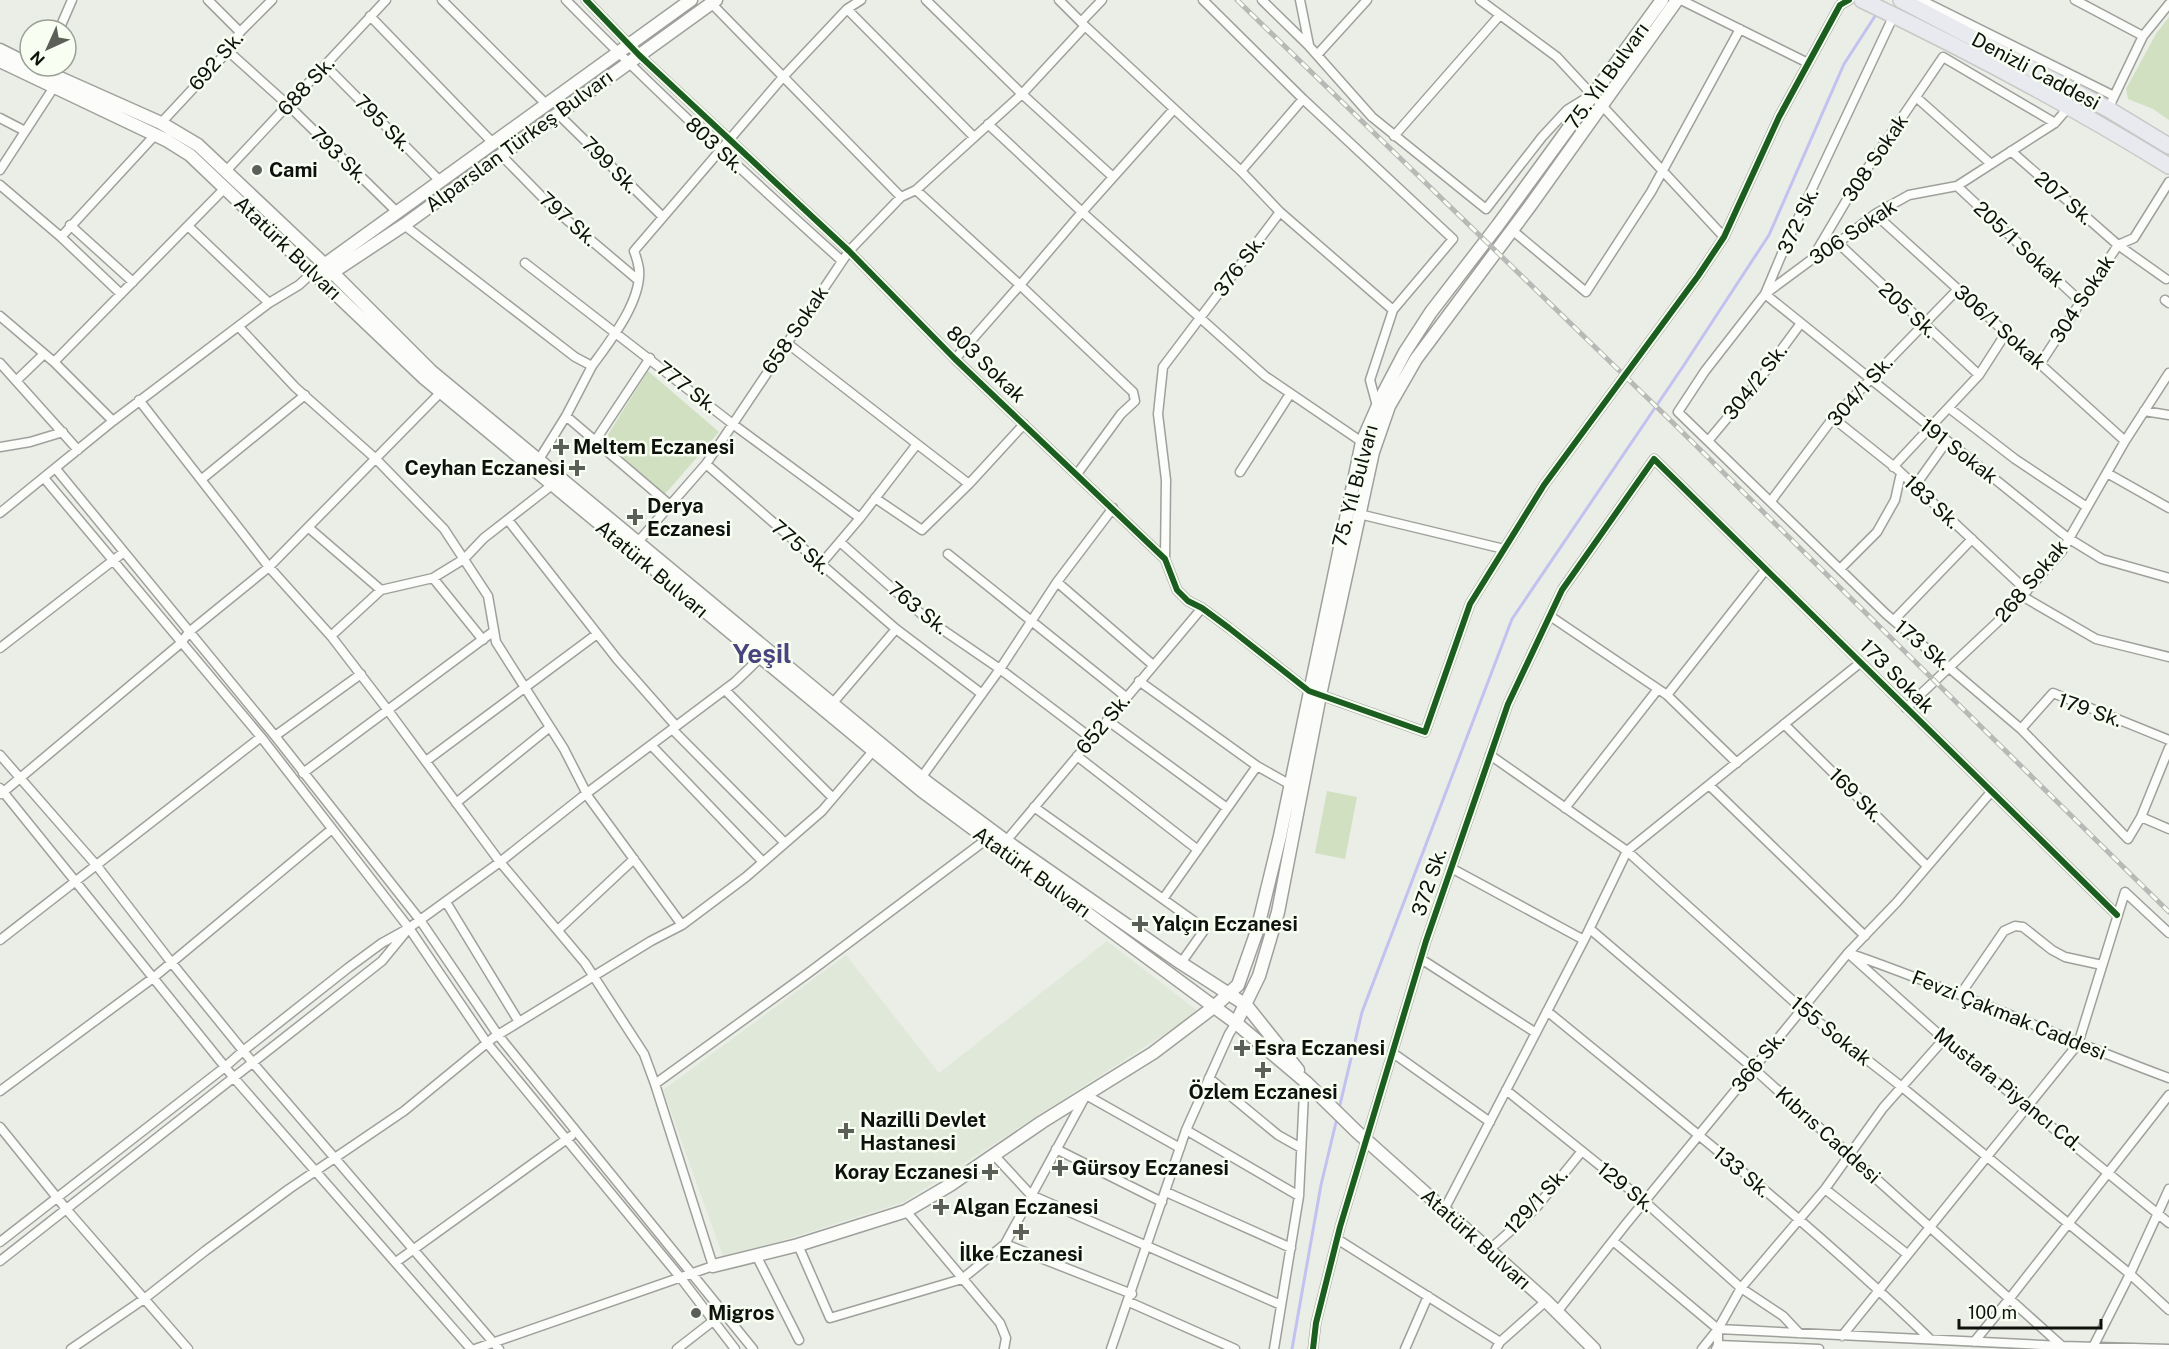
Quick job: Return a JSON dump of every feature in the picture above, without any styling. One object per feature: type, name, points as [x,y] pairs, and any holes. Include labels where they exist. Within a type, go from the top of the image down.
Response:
[{"type":"highway","points":[[1862,0],[1950,42],[2111,130],[2169,166]]},
{"type":"highway","name":"Denizli Caddesi","points":[[1913,2],[2111,103],[2169,146]]},
{"type":"main road","name":"Alparslan Türkeş Bulvarı","points":[[329,269],[397,212],[691,0]]},
{"type":"main road","name":"75. Yıl Bulvarı","points":[[713,1266],[798,1245],[906,1211],[950,1185],[1042,1122],[1153,1053],[1215,1006],[1241,980],[1257,931],[1289,784],[1315,693],[1373,452],[1389,406],[1416,359],[1512,230],[1662,0]]},
{"type":"main road","name":"75. Yıl Bulvarı","points":[[1236,1023],[1259,976],[1278,912],[1315,693],[1362,442],[1377,406],[1405,352],[1431,312],[1597,98],[1679,0]]},
{"type":"main road","name":"Alparslan Türkeş Bulvarı","points":[[317,276],[404,225],[713,2]]},
{"type":"main road","name":"Atatürk Bulvarı","points":[[0,50],[18,58]]},
{"type":"main road","name":"Atatürk Bulvarı","points":[[0,61],[155,135],[190,155],[317,276],[427,375],[538,461],[921,778],[1006,841],[1181,963],[1246,1005],[1310,1086]]},
{"type":"main road","name":"Atatürk Bulvarı","points":[[61,78],[160,123],[198,146],[329,269],[441,392],[472,412],[552,485],[921,791],[1236,1023],[1310,1086],[1356,1131],[1546,1301],[1594,1349]]},
{"type":"street","points":[[64,18],[72,0]]},
{"type":"street","points":[[208,0],[240,32]]},
{"type":"street","name":"692 Sk.","points":[[160,123],[228,51],[240,32],[272,0]]},
{"type":"street","name":"688 Sk.","points":[[226,171],[386,0]]},
{"type":"street","points":[[442,0],[546,104]]},
{"type":"street","name":"803 Sk.","points":[[566,0],[719,150],[842,261]]},
{"type":"street","name":"803 Sokak","points":[[586,0],[630,43],[639,55],[849,251],[955,359],[1165,559],[1177,590],[1188,601],[1202,608],[1315,693],[1425,732],[1470,604],[1504,549]]},
{"type":"street","points":[[538,461],[566,416],[592,366],[617,332],[629,309],[639,270],[634,251],[783,77],[847,9],[861,0]]},
{"type":"street","points":[[926,0],[1022,94],[1113,177]]},
{"type":"street","points":[[1059,0],[1241,171],[1280,212],[1393,310]]},
{"type":"street","name":"658 Sokak","points":[[637,543],[706,464],[849,251],[901,198],[916,190],[1022,94],[1102,0]]},
{"type":"street","points":[[1203,0],[1303,99],[1453,239],[1393,310],[1370,380],[1377,406]]},
{"type":"street","points":[[1262,0],[1309,46],[1372,117],[1486,209],[1567,110],[1597,98]]},
{"type":"street","points":[[1300,0],[1309,46]]},
{"type":"street","points":[[1317,55],[1359,4],[1367,0]]},
{"type":"street","points":[[1480,0],[1557,57],[1724,237]]},
{"type":"street","points":[[1492,9],[1499,0]]},
{"type":"street","points":[[1679,0],[1808,63]]},
{"type":"street","points":[[1359,514],[1504,549],[1544,485],[1692,285],[1724,237],[1779,117],[1840,5],[1849,0]]},
{"type":"street","points":[[2075,0],[2143,36]]},
{"type":"street","points":[[713,2],[901,198]]},
{"type":"street","points":[[2111,103],[2143,36],[2169,4]]},
{"type":"street","points":[[847,9],[974,137]]},
{"type":"street","points":[[1394,136],[1500,15]]},
{"type":"street","name":"372 Sk.","points":[[1678,412],[1705,371],[1765,294],[1786,244],[1894,15]]},
{"type":"street","points":[[370,16],[493,142]]},
{"type":"street","points":[[1512,230],[1586,292],[1651,192],[1740,29]]},
{"type":"street","name":"793 Sk.","points":[[228,51],[288,105],[397,212]]},
{"type":"street","name":"308 Sokak","points":[[1811,260],[1852,191],[1943,57],[2055,123]]},
{"type":"street","name":"795 Sk.","points":[[326,65],[440,181]]},
{"type":"street","points":[[0,170],[54,87]]},
{"type":"street","points":[[1916,98],[1989,163]]},
{"type":"street","points":[[1241,171],[1303,99]]},
{"type":"street","name":"306 Sokak","points":[[1765,294],[1811,260],[1839,243],[1875,214],[1909,195],[1957,186],[1989,163],[2011,152],[2055,123],[2068,108]]},
{"type":"street","points":[[955,359],[1174,109]]},
{"type":"street","name":"799 Sk.","points":[[558,114],[663,217]]},
{"type":"street","points":[[0,118],[25,131]]},
{"type":"street","points":[[988,124],[1082,212],[1265,376],[1362,442]]},
{"type":"street","points":[[61,237],[155,135]]},
{"type":"street","name":"207 Sk.","points":[[2011,152],[2118,246],[2166,279]]},
{"type":"street","name":"797 Sk.","points":[[501,155],[554,209],[638,280]]},
{"type":"street","name":"304 Sokak","points":[[2040,364],[2118,246],[2134,238],[2169,182]]},
{"type":"street","points":[[0,184],[61,237],[121,294]]},
{"type":"street","name":"205/1 Sokak","points":[[1957,186],[2081,303]]},
{"type":"street","points":[[54,362],[225,188]]},
{"type":"street","points":[[916,190],[1133,392],[1135,401],[1121,414],[1077,474]]},
{"type":"street","name":"376 Sk.","points":[[1165,559],[1166,480],[1158,414],[1163,367],[1280,212]]},
{"type":"street","name":"306/1 Sokak","points":[[1875,214],[2125,441]]},
{"type":"street","points":[[70,225],[133,282]]},
{"type":"street","points":[[404,225],[575,357],[592,366]]},
{"type":"street","points":[[188,226],[269,303]]},
{"type":"street","name":"205 Sk.","points":[[1839,243],[1922,324],[1979,375]]},
{"type":"street","name":"777 Sk.","points":[[525,262],[734,424],[860,518]]},
{"type":"street","points":[[0,513],[139,400],[269,303],[317,276]]},
{"type":"street","name":"304/1 Sk.","points":[[1771,501],[1833,418],[1958,289]]},
{"type":"street","name":"191 Sokak","points":[[1765,294],[2068,538],[2102,560],[2169,578]]},
{"type":"street","points":[[0,316],[54,362],[113,421]]},
{"type":"street","name":"304/2 Sk.","points":[[1708,441],[1760,380],[1801,323]]},
{"type":"street","points":[[239,327],[305,395],[376,459],[444,529],[488,596],[496,642],[564,748],[587,793],[682,925]]},
{"type":"street","points":[[1893,467],[1979,375],[2006,333]]},
{"type":"street","points":[[787,343],[969,484]]},
{"type":"street","points":[[17,380],[44,354]]},
{"type":"street","points":[[595,441],[650,358]]},
{"type":"street","points":[[0,363],[78,450]]},
{"type":"street","name":"268 Sokak","points":[[1906,708],[2007,614],[2062,550],[2125,441],[2169,373]]},
{"type":"street","points":[[139,400],[269,567],[331,636],[500,862],[594,976],[644,1054],[655,1084],[713,1266],[497,1345],[473,1349],[234,1078],[1,791],[181,643],[189,632],[269,567],[441,392]]},
{"type":"street","points":[[1240,472],[1290,394]]},
{"type":"street","points":[[202,480],[305,395]]},
{"type":"street","points":[[1949,408],[2015,459],[2087,507]]},
{"type":"street","points":[[2144,411],[2169,415]]},
{"type":"street","name":"173 Sk.","points":[[1678,412],[1894,620],[2021,729],[2128,839],[2141,817]]},
{"type":"street","points":[[566,416],[670,505]]},
{"type":"street","name":"183 Sk.","points":[[1833,418],[1901,473],[1972,539],[2024,594],[2096,639],[2169,657]]},
{"type":"street","points":[[875,498],[922,530],[969,484],[1024,424]]},
{"type":"street","points":[[0,447],[30,442],[63,432]]},
{"type":"street","points":[[1915,486],[1947,441]]},
{"type":"street","points":[[821,564],[917,444]]},
{"type":"street","name":"372 Sk.","points":[[1313,1349],[1316,1323],[1337,1239],[1366,1139],[1451,868],[1508,704],[1562,590],[1654,459]]},
{"type":"street","name":"173 Sokak","points":[[1654,459],[2117,915]]},
{"type":"street","name":"775 Sk.","points":[[706,464],[896,629],[982,694]]},
{"type":"street","points":[[56,469],[275,736],[420,921],[498,1035],[753,1349]]},
{"type":"street","points":[[1840,569],[1877,532],[1895,500],[1901,473]]},
{"type":"street","points":[[2107,473],[2169,508]]},
{"type":"street","points":[[44,478],[261,737],[409,928],[487,1043],[680,1277],[735,1349]]},
{"type":"street","points":[[331,636],[381,590],[433,578],[464,559],[484,538],[552,485]]},
{"type":"street","points":[[921,778],[1000,669],[1057,582],[1113,508]]},
{"type":"street","points":[[508,520],[674,728],[785,843]]},
{"type":"street","points":[[309,528],[381,590]]},
{"type":"street","points":[[1894,620],[1972,539]]},
{"type":"street","name":"763 Sk.","points":[[840,542],[927,619],[1000,669],[1091,738]]},
{"type":"street","points":[[0,648],[124,552]]},
{"type":"street","points":[[948,554],[1126,697]]},
{"type":"street","points":[[1667,695],[1766,569]]},
{"type":"street","points":[[433,578],[483,640]]},
{"type":"street","points":[[1057,582],[1153,665]]},
{"type":"street","name":"652 Sk.","points":[[1006,841],[1202,608]]},
{"type":"street","points":[[1550,616],[1667,695],[1737,762]]},
{"type":"street","points":[[832,704],[896,629]]},
{"type":"street","points":[[303,773],[494,632]]},
{"type":"street","points":[[426,761],[597,634]]},
{"type":"street","points":[[0,1242],[382,943],[420,921],[500,862],[587,793],[725,690],[760,658]]},
{"type":"street","points":[[1444,1210],[1590,929],[1627,851],[1860,663]]},
{"type":"street","points":[[275,736],[361,674]]},
{"type":"street","points":[[1139,681],[1257,766],[1289,784]]},
{"type":"street","points":[[1565,808],[1658,688]]},
{"type":"street","points":[[725,690],[833,798]]},
{"type":"street","name":"179 Sk.","points":[[2021,729],[2053,693],[2169,740]]},
{"type":"street","points":[[1107,720],[1227,808]]},
{"type":"street","name":"169 Sk.","points":[[1784,724],[1927,866]]},
{"type":"street","points":[[456,803],[550,728]]},
{"type":"street","points":[[0,940],[261,737]]},
{"type":"street","points":[[651,745],[763,862]]},
{"type":"street","points":[[2169,748],[2141,817],[2169,829]]},
{"type":"street","points":[[71,1349],[144,1299],[205,1251],[316,1170],[404,1111],[498,1035],[682,925],[763,862],[822,811],[873,751]]},
{"type":"street","points":[[0,755],[97,866],[252,1062],[497,1345]]},
{"type":"street","name":"155 Sokak","points":[[1490,755],[1627,851],[1802,1009],[1902,1087],[2068,1223],[2130,1274],[2169,1310]]},
{"type":"street","points":[[1077,756],[1198,850]]},
{"type":"street","points":[[1163,899],[1257,766]]},
{"type":"street","points":[[1709,785],[1865,936]]},
{"type":"street","name":"366 Sk.","points":[[1557,1312],[1644,1201],[1848,953],[1991,792]]},
{"type":"street","points":[[1034,807],[1205,929],[1181,963]]},
{"type":"street","points":[[0,1090],[153,978],[332,829]]},
{"type":"street","points":[[655,1084],[987,839]]},
{"type":"street","points":[[558,930],[634,860]]},
{"type":"street","points":[[1451,868],[1584,940]]},
{"type":"street","points":[[1842,1336],[2078,1044],[2125,892],[2169,933]]},
{"type":"street","points":[[446,902],[519,1022]]},
{"type":"street","points":[[1960,995],[2004,931],[2014,926],[2023,927],[2052,950],[2065,957],[2102,965]]},
{"type":"street","points":[[0,1261],[382,960],[409,928]]},
{"type":"street","name":"Kıbrıs Caddesi","points":[[1590,929],[1753,1068],[2062,1346]]},
{"type":"street","name":"Fevzi Çakmak Caddesi","points":[[1848,953],[1916,976],[2078,1044],[2169,1078]]},
{"type":"street","name":"Mustafa Piyancı Cd.","points":[[1848,953],[1944,1039],[2169,1223]]},
{"type":"street","points":[[1421,960],[1536,1033]]},
{"type":"street","name":"133 Sk.","points":[[1547,1011],[1799,1220],[1879,1289],[1930,1339]]},
{"type":"street","points":[[1112,1349],[1186,1130],[1236,1023]]},
{"type":"street","points":[[1702,1349],[1718,1329],[1741,1288],[1825,1189],[1883,1108],[1944,1039]]},
{"type":"street","points":[[1393,1053],[1490,1122]]},
{"type":"street","points":[[1209,1078],[1278,1135],[1301,1148]]},
{"type":"street","points":[[1274,1349],[1299,1196],[1304,1093],[1310,1086]]},
{"type":"street","name":"129 Sk.","points":[[1506,1090],[1644,1201],[1741,1288],[1783,1317],[1798,1333]]},
{"type":"street","points":[[798,1245],[830,1318],[962,1279],[1005,1244],[1086,1095],[1180,1149]]},
{"type":"street","points":[[1974,1342],[2169,1095]]},
{"type":"street","points":[[0,1128],[67,1210],[188,1349]]},
{"type":"street","points":[[1186,1130],[1299,1196]]},
{"type":"street","points":[[396,1262],[576,1132]]},
{"type":"street","points":[[1056,1149],[1162,1202]]},
{"type":"street","name":"129/1 Sk.","points":[[1489,1250],[1535,1209],[1582,1151]]},
{"type":"street","points":[[994,1155],[1031,1195],[1281,1305]]},
{"type":"street","points":[[1825,1189],[1907,1254]]},
{"type":"street","points":[[2093,1348],[2169,1189]]},
{"type":"street","points":[[1166,1192],[1291,1248]]},
{"type":"street","points":[[906,1211],[1000,1323],[1006,1338],[1004,1349]]},
{"type":"street","points":[[1337,1239],[1428,1296],[1498,1345],[1546,1301]]},
{"type":"street","points":[[1613,1241],[1718,1329],[2079,1348],[2169,1349]]},
{"type":"street","points":[[1005,1244],[1130,1298],[1235,1349]]},
{"type":"street","points":[[756,1255],[799,1340]]},
{"type":"street","points":[[1405,1349],[1428,1296]]},
{"type":"street","points":[[677,1349],[713,1321]]},
{"type":"street","points":[[1718,1329],[1717,1347],[1819,1349]]},
{"type":"shaded area","name":"Nazilli Devlet Hastanesi","points":[[1107,941],[1199,1012],[904,1202],[724,1259],[663,1090],[846,955],[939,1073]]},
{"type":"green space","points":[[2169,17],[2169,120],[2153,109],[2128,99],[2126,89],[2156,34]]},
{"type":"green space","points":[[648,371],[719,432],[665,494],[604,441]]},
{"type":"green space","points":[[1327,791],[1357,797],[1345,859],[1315,853]]},
{"type":"waterway","points":[[1339,1109],[1362,1012],[1512,619],[1769,235],[1844,64],[1877,13]]},
{"type":"waterway","points":[[1292,1349],[1321,1185],[1337,1118]]},
{"type":"railway","points":[[1237,0],[1665,415],[2169,912]]},
{"type":"cycle path","points":[[586,0],[639,55],[849,251],[955,359],[1165,559],[1177,590],[1188,601],[1202,608],[1229,628],[1309,691],[1425,732],[1470,604],[1544,485],[1698,276],[1724,237],[1779,117],[1840,5],[1849,0]]},
{"type":"cycle path","points":[[1313,1349],[1316,1323],[1340,1227],[1426,941],[1508,704],[1562,590],[1654,459],[2117,915]]},
{"type":"place","name":"Cami","points":[[257,170]]},
{"type":"place","name":"Meltem Eczanesi","points":[[561,447]]},
{"type":"place","name":"Ceyhan Eczanesi","points":[[577,468]]},
{"type":"place","name":"Derya Eczanesi","points":[[635,517]]},
{"type":"place","name":"Yalçın Eczanesi","points":[[1140,924]]},
{"type":"place","name":"Esra Eczanesi","points":[[1242,1048]]},
{"type":"place","name":"Özlem Eczanesi","points":[[1263,1070]]},
{"type":"place","name":"Nazilli Devlet Hastanesi","points":[[846,1131]]},
{"type":"place","name":"Gürsoy Eczanesi","points":[[1060,1168]]},
{"type":"place","name":"Koray Eczanesi","points":[[990,1172]]},
{"type":"place","name":"Algan Eczanesi","points":[[941,1207]]},
{"type":"place","name":"İlke Eczanesi","points":[[1021,1232]]},
{"type":"place","name":"Migros","points":[[696,1313]]},
{"type":"district","name":"Yeşil","points":[[762,654]]}]
